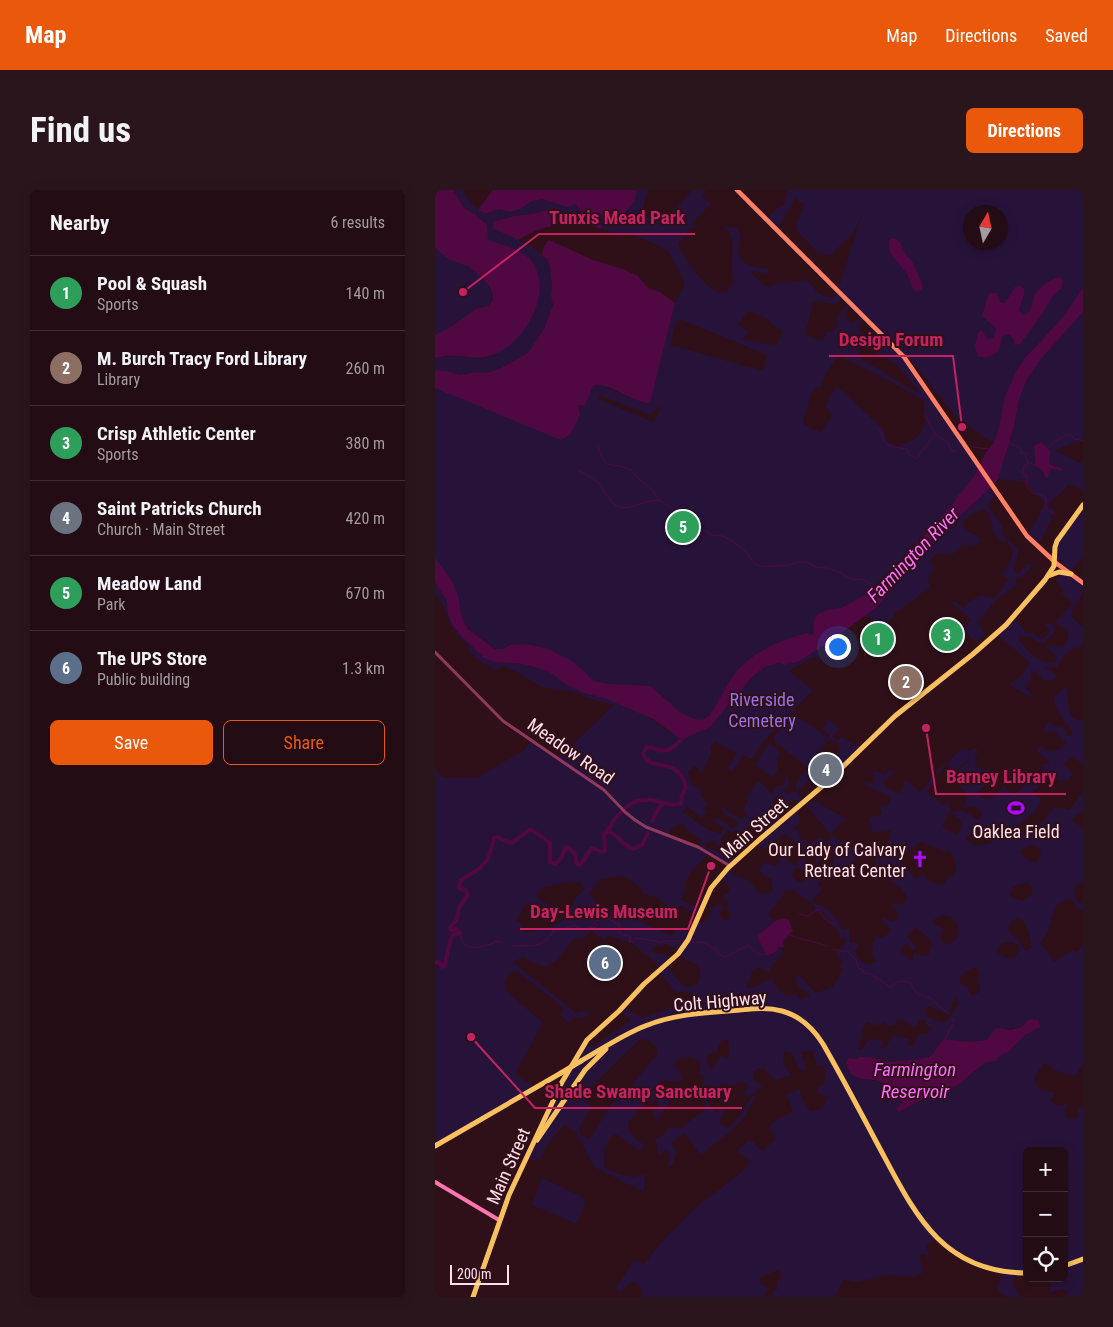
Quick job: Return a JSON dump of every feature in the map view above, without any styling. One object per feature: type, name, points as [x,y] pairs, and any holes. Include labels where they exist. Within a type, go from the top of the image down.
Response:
[{"type":"highway","name":"Main Street","points":[[473,1297],[499,1220],[562,1082],[583,1045],[644,984],[678,954],[688,940],[711,888],[731,866],[826,783],[895,716],[997,634],[1048,576],[1055,562],[1057,541],[1083,505]]},
{"type":"highway","points":[[1048,576],[1059,572],[1071,574]]},
{"type":"highway","name":"Colt Highway","points":[[435,1146],[622,1036],[639,1028],[678,1016],[753,1009],[781,1011],[800,1019],[815,1033],[823,1044],[906,1198],[926,1228],[946,1246],[970,1261],[996,1270],[1023,1273]]},
{"type":"highway","points":[[527,1157],[591,1063],[611,1046],[639,1028]]},
{"type":"highway","points":[[1068,1265],[1083,1259]]},
{"type":"main road","points":[[737,190],[904,357],[1027,536],[1055,562],[1083,584]]},
{"type":"main road","points":[[435,1182],[499,1220]]},
{"type":"street","name":"Meadow Road","points":[[435,652],[503,721],[604,790],[623,810],[646,827],[699,847],[731,866]]},
{"type":"green space","points":[[453,190],[463,190],[470,202],[486,214],[499,209],[507,211],[522,208],[532,201],[543,199],[556,203],[576,204],[581,211],[600,214],[607,218],[635,200],[637,190],[648,190],[642,212],[643,215],[663,222],[666,221],[693,190],[707,190],[702,195],[711,204],[691,224],[698,226],[691,228],[678,244],[688,262],[700,277],[717,292],[727,292],[734,281],[731,235],[722,226],[737,228],[741,234],[739,256],[741,260],[750,265],[767,269],[770,273],[751,272],[763,285],[771,287],[779,282],[807,280],[825,297],[834,296],[839,293],[843,297],[837,304],[813,301],[805,335],[824,340],[826,332],[831,332],[838,326],[837,317],[849,302],[852,305],[845,312],[844,317],[853,324],[862,315],[865,318],[859,324],[859,329],[870,338],[877,331],[904,357],[979,468],[941,520],[924,534],[874,587],[870,596],[815,628],[814,634],[727,692],[709,716],[702,720],[692,719],[681,713],[650,686],[610,684],[593,681],[508,646],[498,651],[469,629],[461,616],[459,599],[435,564],[435,385],[578,413],[578,406],[593,386],[598,384],[642,402],[648,402],[651,398],[675,303],[684,287],[683,279],[668,251],[633,235],[601,229],[602,226],[600,224],[579,214],[549,209],[506,219],[518,240],[531,246],[547,259],[550,266],[553,304],[544,329],[528,353],[499,369],[487,373],[476,372],[459,375],[435,370],[435,358],[453,356],[482,359],[497,354],[488,240],[476,215],[464,208]],"holes":[[[747,312],[752,312],[768,319],[783,331],[776,346],[743,339],[747,331],[738,324]],[[680,319],[767,355],[763,371],[674,346],[673,348],[671,345],[672,338],[674,328]],[[853,333],[870,349],[896,364],[919,391],[916,392],[860,358],[859,348],[848,338]],[[838,355],[923,400],[925,418],[922,431],[913,440],[896,447],[887,441],[884,430],[837,386],[829,397],[826,407],[831,417],[821,432],[805,426],[803,421],[813,390],[815,387],[821,387],[824,377]],[[599,395],[650,415],[657,407],[661,407],[654,422],[598,399]]]},
{"type":"green space","points":[[788,190],[1083,190],[1083,288],[1063,317],[1025,358],[994,442],[988,440],[954,414],[911,360],[838,290],[863,212],[853,234],[833,254],[829,255],[818,253],[795,229],[804,206],[804,203],[796,200],[796,195],[776,230],[766,219],[776,209],[784,205]]},
{"type":"green space","points":[[435,247],[462,262],[478,274],[485,281],[493,299],[488,306],[476,309],[451,327],[435,335]]},
{"type":"green space","points":[[1083,312],[1083,441],[1055,450],[1080,463],[1083,460],[1083,492],[1075,486],[1068,484],[1050,502],[1048,506],[1055,510],[1043,537],[1036,545],[1027,536],[1045,502],[1034,493],[1026,482],[998,479],[1014,426],[1019,400],[1027,379],[1042,358]]},
{"type":"green space","points":[[992,486],[997,494],[988,505],[1003,528],[1002,533],[1007,539],[1003,543],[990,528],[993,526],[986,509],[975,513],[966,518],[963,525],[965,529],[981,539],[977,545],[961,546],[952,555],[938,553],[931,559],[935,569],[928,577],[930,586],[914,600],[893,614],[895,618],[883,626],[866,615],[877,607],[935,538]]},
{"type":"green space","points":[[1083,507],[1083,557],[1071,571],[1058,558],[1057,545]]},
{"type":"green space","points":[[1008,540],[1019,550],[1013,571],[1019,573],[1027,564],[1035,566],[1031,567],[1023,577],[1019,576],[1015,580],[1017,586],[1000,597],[986,612],[978,623],[985,634],[976,642],[964,631],[971,619],[951,603],[955,601],[963,608],[968,602],[981,595],[994,598],[1000,592],[1008,579],[1002,574],[1010,562],[1013,552],[1013,549],[1006,542]]},
{"type":"green space","points":[[1056,574],[1071,574],[1083,585],[1080,599],[1071,616],[1081,626],[1083,624],[1083,644],[1081,648],[1076,647],[1064,656],[1057,667],[1045,667],[1057,676],[1055,679],[1045,681],[1035,670],[1030,674],[1031,680],[1025,687],[1034,697],[1032,698],[1010,684],[1021,676],[1030,663],[996,634],[1012,617],[1026,631],[1024,633],[1032,633],[1042,639],[1048,634],[1049,628],[1044,625],[1047,622],[1055,626],[1054,633],[1042,644],[1031,638],[1021,636],[1018,640],[1044,662],[1055,662],[1056,656],[1045,647],[1047,645],[1063,647],[1068,640],[1068,631],[1055,622],[1073,603],[1061,593],[1063,590],[1056,581],[1059,576]]},
{"type":"green space","name":"Riverside Cemetery","points":[[435,582],[447,601],[448,614],[452,624],[461,636],[484,658],[495,662],[523,664],[551,673],[565,683],[638,711],[678,737],[686,738],[710,727],[752,677],[765,667],[779,663],[785,665],[798,661],[817,650],[820,658],[813,657],[789,671],[813,690],[766,739],[752,759],[742,755],[736,767],[731,771],[728,769],[737,753],[714,741],[702,774],[695,765],[688,772],[692,784],[709,803],[703,809],[707,812],[702,818],[687,807],[683,812],[709,830],[721,834],[724,827],[714,822],[717,817],[733,828],[738,824],[721,811],[723,808],[740,819],[744,818],[747,814],[743,810],[748,801],[747,797],[758,781],[771,794],[778,786],[784,785],[786,775],[788,776],[789,785],[783,790],[787,794],[796,792],[795,787],[801,775],[807,770],[813,774],[810,782],[805,784],[797,793],[804,802],[801,805],[793,799],[785,804],[778,797],[772,799],[773,805],[769,814],[772,814],[781,821],[794,811],[799,817],[799,824],[794,828],[800,834],[799,837],[807,843],[819,837],[828,842],[830,834],[844,844],[838,848],[843,852],[852,848],[852,845],[858,841],[858,849],[861,851],[861,855],[855,859],[851,866],[834,872],[833,878],[824,878],[818,885],[823,890],[813,900],[816,904],[832,913],[842,930],[850,929],[849,942],[859,943],[855,952],[857,957],[865,964],[871,964],[876,961],[872,949],[876,936],[882,938],[892,930],[884,923],[884,917],[890,921],[898,920],[897,911],[891,907],[893,904],[905,903],[907,897],[900,888],[884,877],[876,880],[873,879],[876,846],[887,845],[891,837],[890,830],[872,833],[869,818],[882,814],[880,806],[889,804],[891,797],[866,785],[865,782],[874,784],[875,779],[872,772],[877,771],[886,776],[889,768],[894,772],[883,782],[888,788],[901,793],[905,780],[920,792],[944,764],[945,766],[935,776],[927,793],[945,805],[948,799],[950,807],[942,827],[956,835],[962,828],[961,820],[950,814],[961,810],[970,814],[976,820],[982,816],[982,813],[975,806],[965,808],[963,806],[968,795],[966,791],[960,788],[961,779],[954,774],[972,758],[954,771],[948,765],[948,761],[961,750],[966,749],[968,751],[975,748],[979,752],[975,756],[975,764],[978,768],[988,769],[991,773],[988,777],[991,782],[981,788],[978,794],[983,798],[990,799],[1004,786],[1012,795],[1015,794],[1041,771],[1042,765],[1049,763],[1039,753],[1037,749],[1040,746],[1052,752],[1062,748],[1066,743],[1054,731],[1046,734],[1043,730],[1049,722],[1060,728],[1064,727],[1067,736],[1071,736],[1072,731],[1060,715],[1053,698],[1066,686],[1070,713],[1077,720],[1083,721],[1083,764],[1073,756],[1064,764],[1073,774],[1067,781],[1047,779],[1033,792],[1042,799],[1034,811],[1017,828],[1019,833],[1031,829],[1044,821],[1054,807],[1069,810],[1083,791],[1083,813],[1080,812],[1071,820],[1083,828],[1083,883],[1077,884],[1074,889],[1077,901],[1083,903],[1083,911],[1076,908],[1075,903],[1069,899],[1056,905],[1047,934],[1040,944],[1054,962],[1072,950],[1076,952],[1080,949],[1083,942],[1083,1065],[1075,1076],[1061,1073],[1044,1063],[1036,1074],[1035,1080],[1041,1090],[1054,1094],[1051,1100],[1056,1106],[1068,1104],[1065,1112],[1066,1116],[1070,1119],[1075,1119],[1078,1116],[1077,1111],[1079,1107],[1083,1108],[1083,1297],[1067,1297],[1068,1291],[1063,1289],[1049,1292],[1051,1282],[1068,1282],[1068,1147],[1023,1147],[1023,1273],[1016,1273],[1013,1286],[1021,1297],[1007,1297],[997,1290],[1003,1271],[982,1266],[936,1238],[926,1246],[930,1259],[924,1254],[919,1255],[924,1272],[914,1277],[889,1275],[855,1282],[843,1279],[835,1297],[772,1297],[774,1290],[778,1290],[777,1282],[782,1277],[778,1270],[759,1278],[759,1282],[768,1289],[763,1297],[643,1297],[640,1285],[632,1282],[618,1293],[616,1288],[634,1260],[644,1264],[690,1213],[736,1177],[748,1165],[749,1160],[738,1152],[748,1140],[754,1142],[759,1150],[763,1150],[774,1141],[775,1138],[769,1128],[777,1120],[793,1111],[786,1095],[799,1089],[807,1109],[811,1112],[822,1108],[827,1099],[831,1097],[817,1092],[818,1088],[824,1084],[826,1073],[822,1065],[817,1066],[813,1051],[801,1052],[806,1069],[800,1071],[793,1055],[786,1051],[783,1055],[783,1063],[791,1075],[775,1081],[765,1069],[758,1068],[753,1072],[753,1080],[763,1085],[755,1093],[743,1097],[749,1086],[745,1082],[728,1086],[721,1084],[720,1091],[724,1098],[734,1102],[722,1104],[712,1088],[704,1096],[712,1109],[717,1112],[724,1107],[719,1122],[726,1128],[737,1119],[751,1097],[756,1096],[744,1118],[701,1155],[684,1133],[671,1143],[677,1151],[674,1162],[670,1167],[667,1165],[670,1154],[665,1150],[661,1154],[657,1154],[658,1147],[655,1140],[662,1137],[668,1128],[682,1128],[704,1112],[706,1103],[685,1094],[676,1098],[672,1097],[678,1087],[686,1089],[694,1085],[701,1088],[705,1080],[703,1075],[699,1073],[701,1062],[686,1057],[676,1060],[675,1067],[681,1073],[683,1079],[678,1082],[663,1080],[657,1084],[657,1091],[670,1100],[656,1122],[653,1111],[659,1106],[657,1102],[651,1100],[636,1110],[636,1116],[633,1116],[628,1124],[628,1129],[635,1138],[644,1144],[641,1150],[630,1145],[616,1134],[611,1137],[603,1151],[605,1156],[604,1165],[608,1170],[633,1177],[645,1174],[644,1192],[594,1167],[576,1133],[565,1125],[549,1142],[540,1159],[533,1160],[527,1157],[583,1045],[595,1045],[631,1020],[620,1010],[624,1006],[642,1018],[695,1002],[697,999],[692,993],[674,991],[659,971],[661,967],[631,943],[609,936],[603,939],[592,931],[584,938],[572,941],[556,961],[547,966],[537,964],[522,956],[514,963],[576,1013],[585,1010],[588,1016],[583,1018],[576,1017],[568,1023],[561,1015],[564,1008],[518,972],[512,972],[505,981],[508,993],[543,1023],[516,1074],[535,1088],[435,1146],[435,768],[444,778],[476,778],[523,751],[532,740],[559,758],[614,705],[574,692],[542,687],[515,671],[504,667],[498,668],[496,671],[484,664],[473,655],[454,630],[439,599],[435,595]],"holes":[[[754,820],[768,832],[755,843],[766,849],[772,849],[777,839],[786,835],[804,848],[796,866],[779,854],[780,861],[776,866],[765,862],[759,870],[763,875],[771,879],[773,891],[769,893],[757,892],[756,888],[745,879],[733,875],[728,868],[721,877],[730,892],[724,895],[723,900],[729,902],[727,909],[732,915],[728,921],[719,914],[724,907],[721,904],[714,906],[703,923],[696,920],[690,933],[678,927],[673,935],[670,935],[639,921],[631,920],[597,903],[589,894],[600,879],[619,876],[631,880],[642,892],[658,898],[679,915],[678,908],[681,906],[698,914],[700,910],[681,899],[686,889],[685,883],[691,872],[709,853],[731,866],[738,860],[731,854],[728,855],[705,847],[706,843],[711,840],[719,846],[728,830],[732,833],[736,830],[746,833],[747,827]],[[680,823],[689,832],[702,840],[699,847],[671,837],[670,831]],[[996,825],[996,833],[992,842],[977,846],[968,841],[966,837]],[[922,842],[946,852],[948,850],[953,855],[956,866],[954,872],[944,884],[933,883],[924,875],[915,878],[900,862],[909,850]],[[821,844],[827,850],[832,850],[834,865],[831,868],[825,865],[801,883],[795,880],[792,875],[796,867],[803,871],[807,867],[805,856],[807,851],[816,853],[815,862],[817,866],[821,855],[818,848]],[[1031,845],[1039,847],[1041,852],[1038,861],[1030,861],[1020,853],[1022,849]],[[580,882],[585,888],[576,898],[568,914],[537,898],[537,894],[544,887]],[[1027,882],[1032,887],[1032,894],[1023,901],[1010,897],[1013,887]],[[786,890],[792,890],[811,902],[815,912],[818,910],[824,913],[840,933],[840,937],[845,939],[842,947],[836,952],[843,962],[839,965],[843,969],[833,987],[816,993],[799,975],[796,976],[794,979],[800,988],[810,994],[810,996],[800,1000],[797,994],[789,995],[782,992],[772,979],[754,988],[746,987],[753,970],[758,967],[770,973],[772,965],[783,952],[780,947],[766,954],[757,937],[775,921],[769,916],[770,911],[777,904],[776,902],[784,896],[783,893]],[[526,903],[547,909],[562,917],[563,920],[543,930],[522,931],[522,924],[516,921]],[[944,915],[951,917],[958,924],[957,939],[949,944],[943,943],[940,937],[943,928],[932,923],[934,919]],[[1018,917],[1026,926],[1032,947],[1026,951],[1008,930],[1011,922]],[[917,927],[931,941],[932,946],[929,954],[923,956],[914,953],[912,962],[900,951],[904,944],[907,944],[914,951],[916,947],[907,936]],[[1006,942],[1013,942],[1018,945],[1019,950],[1015,957],[1008,958],[997,954],[999,946]],[[667,944],[680,951],[678,954],[700,967],[700,978],[697,985],[692,985],[688,988],[683,986],[666,965],[672,960],[663,954],[651,951],[655,946]],[[974,967],[978,969],[980,974],[978,977],[980,992],[972,996],[967,987],[959,982],[961,975]],[[955,998],[960,1002],[945,1023],[929,1018],[925,1014],[926,1008],[929,1006],[944,1013],[949,1012]],[[898,1020],[906,1021],[915,1028],[919,1020],[924,1020],[931,1029],[927,1034],[919,1034],[913,1046],[907,1046],[910,1039],[893,1035],[885,1048],[881,1048],[883,1043],[881,1040],[871,1039],[863,1049],[858,1050],[863,1027],[867,1022],[878,1026],[883,1022],[888,1026],[894,1025]],[[1027,1021],[1039,1028],[1025,1035],[1008,1053],[1002,1054],[996,1061],[984,1063],[958,1085],[903,1109],[903,1102],[892,1094],[892,1089],[882,1082],[858,1078],[852,1058],[878,1058],[890,1062],[926,1058],[932,1055],[943,1039],[970,1042],[987,1040],[1002,1030],[1022,1027]],[[724,1039],[729,1041],[728,1059],[720,1056],[712,1070],[709,1067],[707,1058],[718,1051],[719,1044]],[[639,1040],[649,1040],[658,1050],[657,1055],[624,1094],[611,1104],[592,1136],[587,1139],[580,1134],[579,1128],[592,1107],[586,1099],[592,1086]]]},
{"type":"green space","points":[[794,715],[827,737],[808,764],[830,735],[822,730],[829,720],[840,729],[833,736],[838,741],[841,737],[861,748],[841,768],[832,761],[825,767],[822,764],[821,768],[816,771],[816,774],[775,742],[774,737]],"holes":[[[831,739],[836,742],[840,749],[834,754],[835,756],[831,761],[824,762],[819,760],[813,768],[809,765],[816,756],[818,757],[817,755],[823,746],[825,747],[824,745]]]},
{"type":"green space","points":[[769,744],[781,752],[777,758],[778,770],[772,778],[755,764]]},
{"type":"green space","points":[[813,800],[846,819],[830,834],[806,806]]},
{"type":"green space","points":[[542,1178],[586,1199],[577,1224],[532,1205]]},
{"type":"water","points":[[435,190],[453,190],[464,208],[476,215],[487,225],[488,240],[523,254],[532,262],[538,274],[540,287],[533,315],[517,339],[495,354],[479,358],[449,356],[435,358],[435,335],[451,327],[476,309],[488,306],[493,299],[491,289],[483,278],[468,266],[450,260],[435,248]]},
{"type":"water","points":[[493,190],[637,190],[635,200],[616,225],[600,214],[580,211],[576,204],[568,207],[542,199],[532,201],[522,208],[510,212],[499,209],[486,214],[479,210],[479,208]]},
{"type":"water","points":[[549,209],[569,214],[579,214],[600,224],[602,226],[601,229],[580,221],[546,227],[518,240],[493,228],[493,222]]},
{"type":"water","points":[[891,238],[900,242],[906,255],[912,261],[923,286],[917,292],[907,274],[891,253],[889,243]]},
{"type":"water","points":[[549,240],[593,260],[623,269],[638,276],[648,288],[660,292],[675,303],[651,399],[648,403],[634,399],[612,388],[598,385],[593,386],[585,405],[578,406],[580,415],[570,435],[561,440],[435,388],[435,370],[459,375],[476,372],[487,373],[499,369],[528,353],[544,329],[553,305],[550,266],[547,259],[542,255],[544,246]]},
{"type":"water","points":[[1058,277],[1063,280],[1062,287],[1051,298],[1043,313],[1020,344],[1014,345],[1013,337],[1005,334],[995,354],[986,357],[977,356],[975,346],[978,333],[982,330],[987,339],[993,338],[996,332],[996,328],[982,316],[989,293],[996,293],[1000,301],[1005,303],[1015,287],[1020,286],[1024,289],[1024,295],[1019,310],[1025,315],[1031,308],[1037,291]]},
{"type":"water","name":"Farmington River","points":[[1083,288],[1083,312],[1042,358],[1027,379],[1019,400],[1014,426],[998,479],[935,538],[877,607],[835,638],[799,661],[785,665],[779,663],[765,667],[752,677],[710,727],[686,738],[678,737],[653,719],[607,699],[584,693],[564,683],[551,673],[523,664],[495,662],[484,658],[461,636],[452,624],[448,614],[447,601],[435,582],[435,558],[452,581],[459,599],[461,616],[468,629],[495,649],[503,649],[510,645],[526,644],[548,649],[570,660],[593,681],[610,684],[650,686],[680,712],[694,719],[702,720],[709,716],[732,677],[751,658],[789,638],[808,633],[809,635],[814,634],[813,623],[818,614],[827,610],[841,608],[865,595],[882,581],[953,504],[975,475],[984,456],[994,442],[999,428],[1005,396],[1016,372],[1025,358],[1063,317]]},
{"type":"water","points":[[1042,442],[1051,453],[1049,464],[1063,469],[1061,471],[1052,469],[1049,471],[1048,477],[1045,477],[1043,471],[1035,465],[1034,446]]},
{"type":"water","points":[[783,918],[789,920],[793,932],[783,942],[784,947],[778,947],[776,952],[767,956],[757,936],[775,921]]},
{"type":"water","name":"Farmington Reservoir","points":[[1032,1019],[1039,1021],[1040,1027],[1025,1035],[996,1061],[984,1063],[958,1085],[921,1100],[899,1112],[896,1109],[903,1102],[894,1097],[892,1089],[876,1080],[856,1077],[849,1070],[846,1063],[849,1058],[856,1059],[859,1057],[869,1057],[890,1062],[926,1058],[932,1055],[943,1039],[970,1042],[987,1040],[996,1028],[1011,1030],[1022,1027],[1027,1021]]},
{"type":"waterway","points":[[924,413],[935,434],[948,443],[952,451],[957,451]]},
{"type":"waterway","points":[[876,428],[881,432],[887,444],[907,449],[910,455],[916,459],[935,434]]},
{"type":"waterway","points":[[1045,449],[1057,440],[1070,434],[1075,440],[1083,441]]},
{"type":"waterway","points":[[1009,443],[1019,447],[1022,451],[1021,453],[1027,454],[1025,457],[1028,461],[1028,466],[1024,465],[1021,472],[1028,477],[1023,476],[1029,480],[1026,481],[1027,487],[1034,494],[1039,494],[1046,498],[1046,509],[1055,514]]},
{"type":"waterway","points":[[598,446],[603,460],[607,464],[631,470],[659,499]]},
{"type":"waterway","points":[[973,447],[989,449]]},
{"type":"waterway","points":[[1030,463],[1035,465]]},
{"type":"waterway","name":"Farmington River","points":[[579,471],[593,478],[601,485],[606,495],[616,506],[627,508],[659,500],[693,521],[711,535],[723,536],[734,542],[745,551],[755,564],[761,567],[807,562],[817,568],[822,567],[837,571],[851,579],[863,580],[877,587]]},
{"type":"waterway","points":[[435,962],[439,962],[442,967],[445,966],[451,938],[453,935],[460,933],[457,929],[451,930],[450,928],[457,919],[459,908],[468,895],[466,890],[459,887],[461,880],[479,869],[488,859],[494,838],[498,837],[512,843],[529,830],[532,830],[550,843],[550,862],[555,864],[562,857],[567,847],[576,857],[576,863],[580,865],[592,848],[602,852],[605,851],[604,834],[625,808],[634,802],[648,800],[671,804],[681,803],[686,787],[682,777],[676,770],[670,767],[651,763],[643,753],[647,747],[662,751],[670,749],[685,735]]},
{"type":"waterway","points":[[652,821],[660,806],[665,803]]},
{"type":"waterway","points":[[608,831],[633,849],[642,845],[648,833]]},
{"type":"waterway","points":[[799,914],[807,916],[818,910],[828,922],[834,924]]},
{"type":"waterway","points":[[511,946],[536,945],[546,940],[554,930],[561,930],[574,925],[582,930],[590,927],[596,928],[595,921],[607,918],[619,924],[619,933],[631,937],[629,941],[634,942],[636,938],[660,943],[663,941],[684,941]]},
{"type":"waterway","points":[[459,934],[465,945],[472,948],[494,943],[495,941],[501,942]]},
{"type":"waterway","points":[[788,934],[827,946]]},
{"type":"waterway","points":[[691,941],[695,943],[703,942],[725,957],[746,948],[748,945],[758,954],[766,955]]},
{"type":"waterway","points":[[832,949],[845,952],[847,950],[857,962],[858,968],[862,969],[865,974],[869,973],[890,987],[899,981],[910,982],[916,993],[930,998],[949,1014]]},
{"type":"waterway","points":[[953,1018],[954,1022]]},
{"type":"waterway","points":[[945,1039],[953,1024]]},
{"type":"place","name":"Tunxis Mead Park","points":[[463,292]]},
{"type":"place","name":"Design Forum","points":[[962,427]]},
{"type":"place","name":"Meadow Land","points":[[683,527]]},
{"type":"place","name":"Crisp Athletic Center","points":[[947,635]]},
{"type":"place","name":"Pool & Squash","points":[[878,639]]},
{"type":"place","name":"M. Burch Tracy Ford Library","points":[[906,682]]},
{"type":"place","name":"Barney Library","points":[[926,728]]},
{"type":"place","name":"Saint Patricks Church","points":[[826,770]]},
{"type":"place","name":"Oaklea Field","points":[[1016,808]]},
{"type":"place","name":"Our Lady of Calvary Retreat Center","points":[[920,859]]},
{"type":"place","name":"Day-Lewis Museum","points":[[711,866]]},
{"type":"place","name":"The UPS Store","points":[[605,963]]},
{"type":"place","name":"Shade Swamp Sanctuary","points":[[471,1037]]}]
